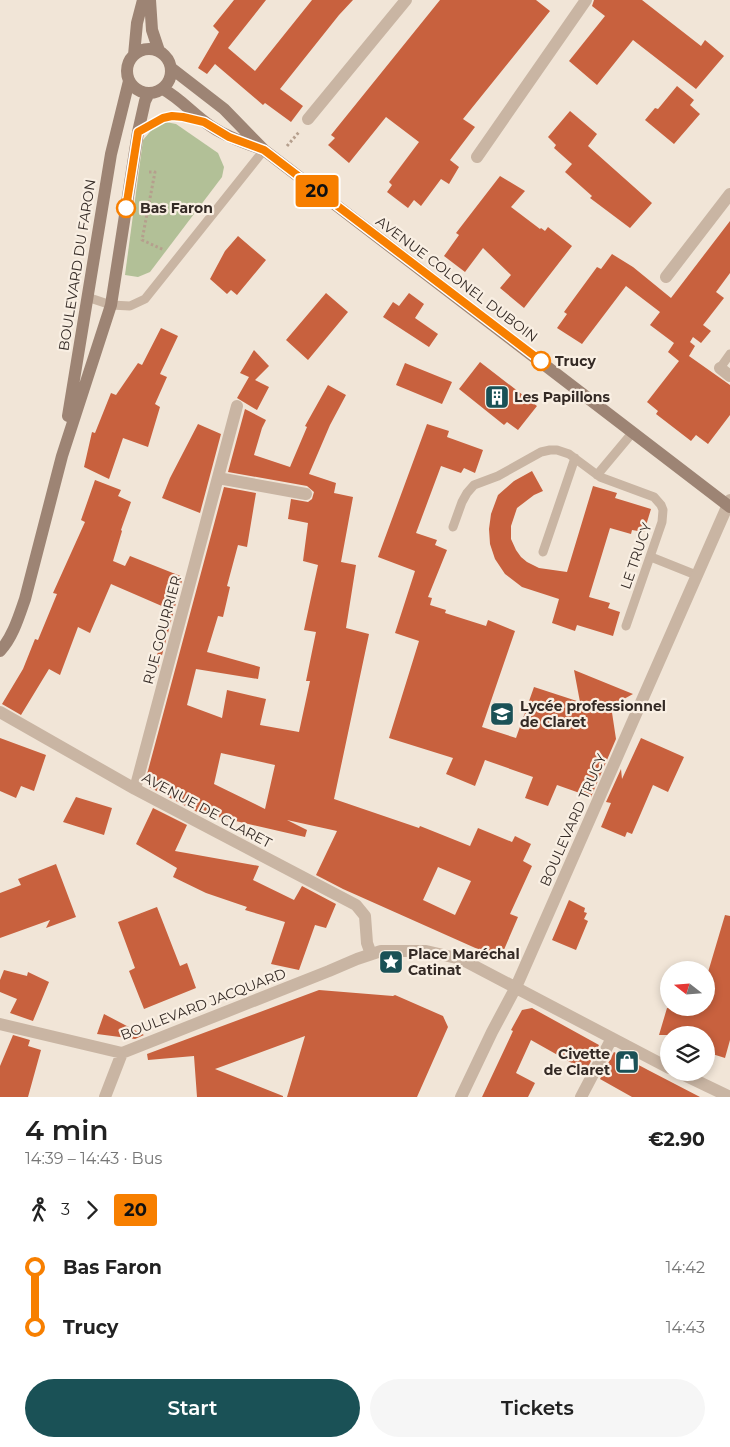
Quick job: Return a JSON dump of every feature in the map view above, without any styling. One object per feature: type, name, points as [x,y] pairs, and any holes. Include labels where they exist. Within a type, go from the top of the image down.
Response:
[{"type":"main road","points":[[134,55],[137,23],[143,0]]},
{"type":"main road","points":[[150,0],[152,30],[159,51],[169,61],[171,76],[168,83],[156,92],[149,93],[137,90],[129,81],[127,72],[129,62],[141,50],[159,51]]},
{"type":"main road","name":"AVENUE COLONEL DUBOIN","points":[[171,68],[224,109],[264,150],[729,504]]},
{"type":"main road","name":"BOULEVARD DU FARON","points":[[62,456],[111,154],[129,81]]},
{"type":"main road","name":"AVENUE COLONEL DUBOIN","points":[[162,89],[181,100],[204,122],[229,137],[264,150]]},
{"type":"main road","name":"BOULEVARD DU FARON","points":[[0,650],[5,646],[18,621],[62,456],[111,304],[138,132],[145,101],[149,93]]},
{"type":"street","points":[[308,119],[406,0]]},
{"type":"street","points":[[477,157],[586,0]]},
{"type":"street","points":[[666,277],[730,194]]},
{"type":"street","name":"RUE GOURRIER","points":[[135,790],[237,406]]},
{"type":"street","points":[[218,478],[306,494]]},
{"type":"street","name":"BOULEVARD TRUCY","points":[[461,1097],[516,987],[696,575],[729,504]]},
{"type":"street","name":"AVENUE DE CLARET","points":[[0,712],[135,790],[356,905],[365,916],[367,943],[370,954]]},
{"type":"street","points":[[370,954],[381,951],[426,951],[460,959],[660,1063]]},
{"type":"street","name":"BOULEVARD JACQUARD","points":[[0,1024],[122,1054],[370,954]]},
{"type":"street","points":[[581,1097],[612,1038]]},
{"type":"street","points":[[105,1097],[122,1054]]},
{"type":"street","points":[[697,1081],[730,1097]]},
{"type":"lane","points":[[138,132],[163,118],[172,116],[204,122]]},
{"type":"lane","points":[[87,297],[111,304],[130,306],[146,299],[264,150]]},
{"type":"lane","points":[[725,372],[730,354]]},
{"type":"lane","points":[[597,475],[633,432]]},
{"type":"lane","name":"LE TRUCY","points":[[453,527],[467,493],[480,482],[498,476],[542,452],[557,450],[575,458],[597,475],[648,494],[659,501],[663,510],[662,522],[626,626]]},
{"type":"lane","points":[[543,552],[575,458]]},
{"type":"lane","points":[[651,557],[696,575]]},
{"type":"green space","points":[[166,122],[176,124],[218,153],[224,167],[222,177],[150,272],[138,277],[125,275],[143,140],[155,126]]},
{"type":"building","points":[[234,0],[266,0],[228,48],[255,71],[312,0],[353,0],[280,89],[303,106],[291,122],[265,103],[263,105],[215,64],[207,74],[198,68],[219,32],[213,26]]},
{"type":"building","points":[[440,0],[536,0],[550,11],[463,119],[475,127],[450,160],[459,167],[449,184],[441,179],[421,206],[414,200],[408,208],[387,192],[392,185],[389,182],[419,142],[386,117],[349,163],[328,145],[335,138],[331,135]]},
{"type":"building","points":[[594,0],[642,0],[701,46],[705,40],[724,56],[696,89],[633,40],[597,85],[569,61],[605,16],[592,6]]},
{"type":"building","points":[[677,86],[694,100],[690,105],[700,114],[674,144],[645,120],[655,108],[658,109]]},
{"type":"building","points":[[570,111],[597,134],[588,146],[652,203],[630,228],[590,198],[592,196],[565,172],[572,164],[554,148],[556,145],[548,137]]},
{"type":"building","points":[[500,176],[525,191],[511,207],[540,229],[545,231],[548,227],[572,246],[524,308],[500,288],[511,275],[483,248],[465,272],[444,256],[459,235],[456,233]]},
{"type":"building","points":[[730,221],[730,273],[716,292],[724,298],[703,325],[711,331],[701,343],[693,337],[690,342],[695,346],[689,356],[730,385],[730,415],[708,444],[696,435],[691,441],[656,414],[658,411],[647,402],[679,361],[668,352],[674,343],[650,325],[660,312],[626,286],[582,344],[557,328],[567,314],[564,312],[597,267],[601,269],[612,254],[633,267],[671,298]]},
{"type":"building","points":[[238,236],[266,260],[237,295],[231,290],[227,294],[210,279],[225,251]]},
{"type":"building","points":[[326,293],[348,312],[308,360],[286,340]]},
{"type":"building","points":[[409,293],[424,304],[415,318],[438,334],[429,347],[383,317],[393,302],[399,306]]},
{"type":"building","points":[[161,328],[178,336],[160,374],[167,377],[155,404],[160,407],[148,447],[123,438],[109,479],[84,467],[92,432],[95,433],[111,393],[116,395],[138,363],[142,365]]},
{"type":"building","points":[[254,350],[269,366],[255,380],[269,387],[257,410],[237,398],[249,377],[240,373]]},
{"type":"building","name":"Les Papillons","points":[[480,362],[537,406],[518,430],[507,422],[504,425],[459,389]]},
{"type":"building","points":[[405,363],[452,382],[442,404],[396,385]]},
{"type":"building","points":[[328,385],[346,395],[330,425],[309,474],[336,483],[334,493],[353,497],[341,562],[356,565],[346,628],[369,634],[334,799],[419,828],[420,826],[470,846],[478,828],[512,842],[515,836],[531,844],[523,861],[532,866],[510,914],[518,917],[500,959],[343,889],[316,875],[337,831],[287,820],[307,830],[305,837],[197,812],[149,787],[146,778],[224,487],[256,493],[247,547],[238,545],[227,586],[230,587],[223,617],[218,616],[207,652],[260,667],[258,679],[196,669],[187,705],[222,718],[227,690],[266,699],[260,725],[299,732],[310,681],[306,681],[316,632],[304,630],[318,565],[303,561],[308,523],[288,519],[291,499],[308,502],[312,499],[314,492],[307,486],[228,472],[245,409],[266,420],[254,455],[290,467],[307,427],[305,426]],"holes":[[[221,753],[275,765],[265,809],[214,784]],[[438,867],[471,881],[455,915],[423,900]]]},
{"type":"building","points":[[198,424],[221,434],[200,513],[162,498],[170,478]]},
{"type":"building","name":"Lycée professionnel de Claret","points":[[427,424],[449,431],[447,437],[483,450],[475,473],[464,468],[461,473],[441,466],[416,533],[437,540],[435,545],[447,550],[428,597],[432,598],[430,605],[446,610],[445,613],[486,626],[488,620],[515,631],[482,727],[516,738],[534,687],[580,702],[574,670],[633,694],[611,706],[616,739],[591,797],[557,785],[548,806],[525,798],[533,777],[485,760],[475,786],[446,774],[453,758],[389,738],[419,641],[395,633],[415,571],[378,557]]},
{"type":"building","points":[[532,471],[543,491],[534,495],[517,508],[511,526],[511,539],[521,557],[539,568],[567,572],[593,486],[617,493],[615,498],[651,509],[644,532],[632,530],[631,534],[610,528],[589,597],[610,603],[608,608],[620,612],[613,636],[577,625],[575,631],[552,623],[559,599],[522,587],[505,574],[495,559],[490,544],[489,529],[491,514],[498,495],[514,481]]},
{"type":"building","points":[[95,480],[121,490],[118,496],[131,502],[113,561],[125,566],[130,556],[183,577],[158,670],[153,668],[171,610],[111,584],[90,633],[78,627],[60,675],[49,669],[21,715],[2,704],[23,669],[35,639],[38,640],[57,594],[53,593],[85,522],[81,520]]},
{"type":"building","points":[[0,738],[46,755],[34,791],[21,786],[16,798],[0,791]]},
{"type":"building","points":[[641,738],[684,757],[668,792],[653,785],[632,834],[627,832],[625,837],[601,827],[611,803],[606,802],[621,769],[622,779]]},
{"type":"building","points":[[76,797],[112,808],[104,835],[63,822]]},
{"type":"building","points":[[153,808],[187,825],[175,851],[259,866],[253,880],[294,900],[302,886],[336,904],[326,928],[315,925],[299,970],[271,964],[285,922],[245,910],[247,907],[206,893],[173,877],[177,868],[136,844]]},
{"type":"building","points":[[56,864],[76,917],[46,928],[50,920],[0,938],[0,893],[21,885],[18,879]]},
{"type":"building","points":[[569,900],[585,908],[584,912],[587,913],[584,919],[588,921],[576,950],[552,940]]},
{"type":"building","points":[[157,907],[180,966],[187,963],[196,988],[144,1009],[129,971],[135,968],[118,922]]},
{"type":"building","points":[[725,915],[730,916],[730,1040],[725,1058],[715,1055],[715,1026],[662,1026],[665,1016],[715,1016],[715,961],[711,961]]},
{"type":"building","points":[[4,970],[27,976],[28,972],[49,982],[33,1021],[10,1013],[17,999],[0,992],[0,980]]},
{"type":"building","points":[[319,990],[395,995],[443,1016],[448,1027],[417,1097],[287,1097],[305,1036],[215,1069],[283,1097],[197,1097],[194,1056],[148,1060],[147,1054]]},
{"type":"building","points":[[532,1008],[599,1045],[586,1071],[531,1040],[516,1073],[535,1083],[528,1097],[482,1097],[513,1031],[511,1030],[522,1010]]},
{"type":"building","points":[[104,1014],[144,1035],[135,1039],[97,1034]]},
{"type":"building","points":[[13,1035],[30,1040],[28,1046],[41,1050],[28,1097],[0,1097],[0,1066]]},
{"type":"building","points":[[614,1052],[660,1076],[660,1081],[669,1081],[700,1097],[632,1097],[600,1079]]},
{"type":"bus line","name":"20","points":[[126,208],[138,132],[163,118],[172,116],[204,122],[229,137],[264,150],[541,361]]},
{"type":"place","name":"Bas Faron","points":[[126,208]]},
{"type":"place","name":"Trucy","points":[[541,361]]},
{"type":"place","name":"Les Papillons","points":[[497,397]]},
{"type":"place","name":"Lycée professionnel de Claret","points":[[502,714]]},
{"type":"place","name":"Place Maréchal Catinat","points":[[391,962]]},
{"type":"place","name":"Civette de Claret","points":[[627,1062]]}]
